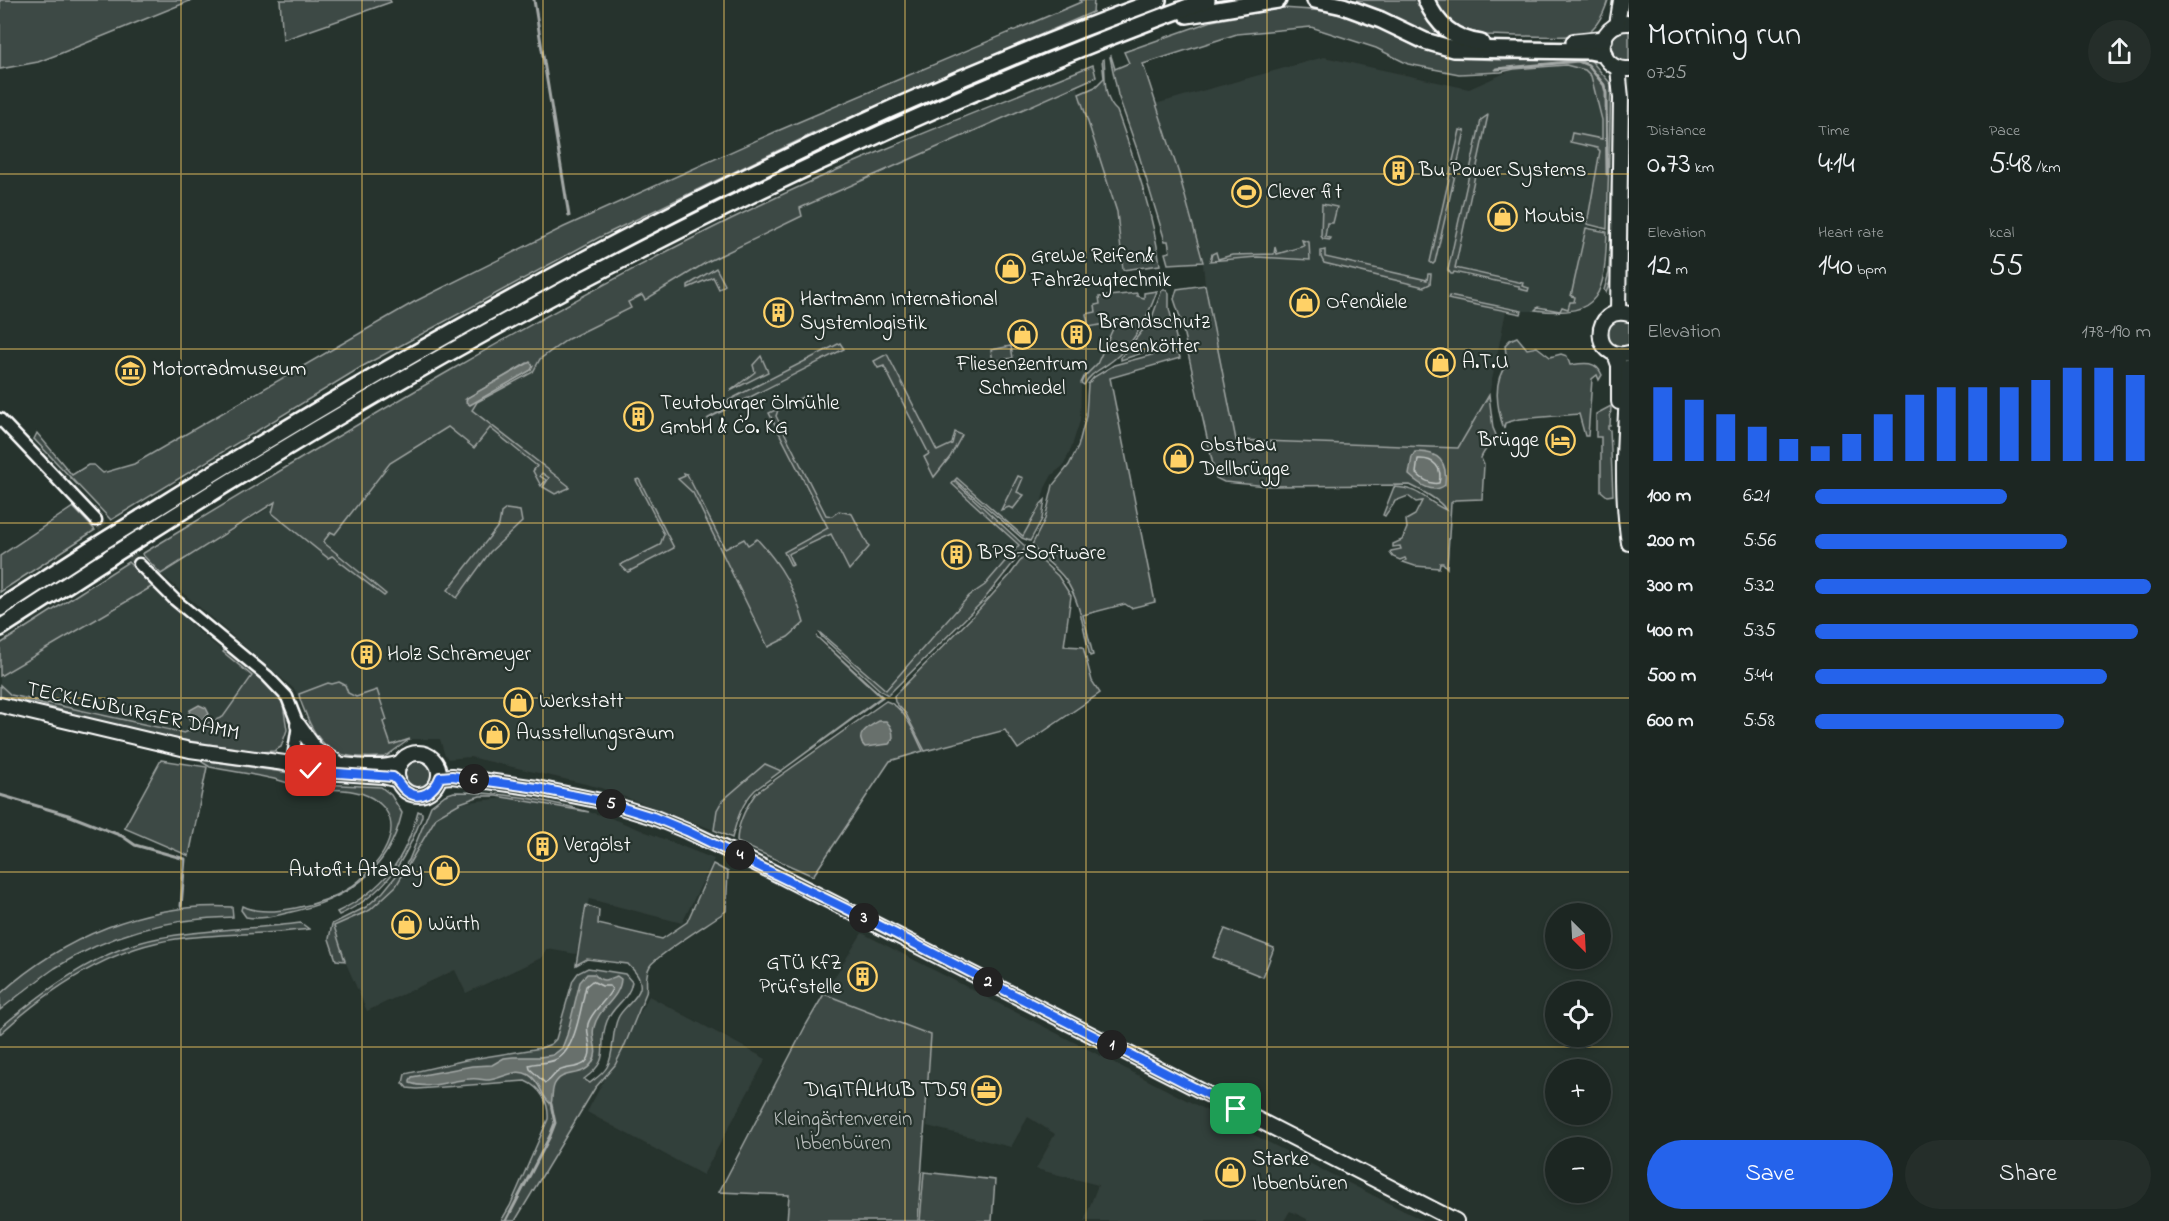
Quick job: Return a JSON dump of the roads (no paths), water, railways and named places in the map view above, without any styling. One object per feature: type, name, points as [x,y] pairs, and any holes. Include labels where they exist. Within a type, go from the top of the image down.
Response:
[{"type":"highway","points":[[0,608],[91,549],[377,374],[633,234],[771,165],[963,78],[1158,0]]},
{"type":"highway","points":[[0,628],[140,538],[345,412],[641,249],[807,166],[961,97],[1145,22],[1206,0]]},
{"type":"highway","points":[[1145,22],[1278,0]]},
{"type":"highway","points":[[1315,0],[1343,6],[1381,20],[1425,41],[1453,49],[1589,51],[1604,47]]},
{"type":"highway","points":[[1426,0],[1433,16],[1448,32],[1468,41],[1490,44],[1554,43],[1604,47]]},
{"type":"main road","points":[[1622,0],[1623,24],[1611,28],[1604,47],[1612,65],[1623,68],[1621,98],[1623,313],[1606,318],[1600,330],[1605,347],[1622,353],[1618,365],[1620,421],[1624,433]]},
{"type":"main road","points":[[1629,368],[1627,419],[1624,433],[1624,473],[1629,543]]},
{"type":"main road","name":"TECKLENBURGER DAMM","points":[[0,705],[190,750],[292,764],[311,771],[383,776],[398,780]]},
{"type":"main road","points":[[298,725],[320,753],[347,764]]},
{"type":"main road","points":[[423,753],[434,759],[440,777],[434,789],[422,795],[409,793],[400,786],[398,769],[410,755],[423,753]]},
{"type":"main road","name":"TECKLENBURGER DAMM","points":[[292,764],[312,761],[385,767],[400,764]]},
{"type":"main road","points":[[440,777],[452,776],[537,788],[601,801],[653,817],[687,831],[861,916],[1456,1221]]},
{"type":"street","points":[[0,419],[96,520]]},
{"type":"street","points":[[139,564],[175,600],[279,687],[291,706],[298,725],[292,764]]},
{"type":"water","points":[[530,362],[533,366],[531,370],[470,405],[466,402],[467,398]]},
{"type":"water","points":[[1415,452],[1430,454],[1440,460],[1445,470],[1445,485],[1431,489],[1409,475]]},
{"type":"water","points":[[199,705],[206,708],[209,714],[202,719],[190,720],[188,716],[190,710]]},
{"type":"water","points":[[879,721],[886,721],[890,725],[893,739],[889,744],[865,747],[861,735]]},
{"type":"water","points":[[587,974],[594,974],[605,980],[617,976],[621,979],[620,986],[596,1020],[593,1032],[595,1058],[583,1071],[559,1078],[553,1087],[551,1104],[533,1078],[519,1072],[489,1080],[473,1079],[432,1085],[410,1083],[412,1077],[472,1066],[492,1065],[504,1058],[553,1055],[562,1048],[580,982]]},
{"type":"waterway","points":[[534,0],[569,216]]},
{"type":"waterway","points":[[1496,69],[1578,61],[1588,65],[1604,85],[1606,93],[1607,174]]},
{"type":"waterway","points":[[0,795],[68,815],[122,836],[135,845],[185,859],[181,906]]},
{"type":"waterway","points":[[506,1221],[550,1136],[555,1123],[551,1104]]},
{"type":"tunnel","points":[[96,520],[139,564]]},
{"type":"place","name":"Bu Power Systems","points":[[1398,171]]},
{"type":"place","name":"Clever fit","points":[[1246,193]]},
{"type":"place","name":"Moubis","points":[[1503,217]]},
{"type":"place","name":"GreWe Reifen& Fahrzeugtechnik","points":[[1010,269]]},
{"type":"place","name":"Ofendiele","points":[[1305,303]]},
{"type":"place","name":"Hartmann International Systemlogistik","points":[[779,312]]},
{"type":"place","name":"Fliesenzentrum Schmiedel","points":[[1022,334]]},
{"type":"place","name":"Brandschutz Liesenkötter","points":[[1077,335]]},
{"type":"place","name":"A.T.U","points":[[1441,363]]},
{"type":"place","name":"Motorradmuseum","points":[[131,370]]},
{"type":"place","name":"Teutoburger Ölmühle GmbH & Co. KG","points":[[639,416]]},
{"type":"place","name":"Brügge","points":[[1560,441]]},
{"type":"place","name":"Obstbau Dellbrügge","points":[[1179,458]]},
{"type":"place","name":"BPS-Software","points":[[957,554]]},
{"type":"place","name":"Holz Schrameyer","points":[[366,655]]},
{"type":"place","name":"Werkstatt","points":[[518,702]]},
{"type":"place","name":"Ausstellungsraum","points":[[495,734]]},
{"type":"place","name":"Vergölst","points":[[543,846]]},
{"type":"place","name":"Autofit Atabay","points":[[444,871]]},
{"type":"place","name":"Würth","points":[[407,925]]},
{"type":"place","name":"GTÜ KfZ Prüfstelle","points":[[863,976]]},
{"type":"place","name":"DIGITALHUB TD59","points":[[987,1091]]},
{"type":"place","name":"Starke Ibbenbüren","points":[[1231,1172]]},
{"type":"park label","name":"Kleingärtenverein Ibbenbüren","points":[[843,1132]]}]
